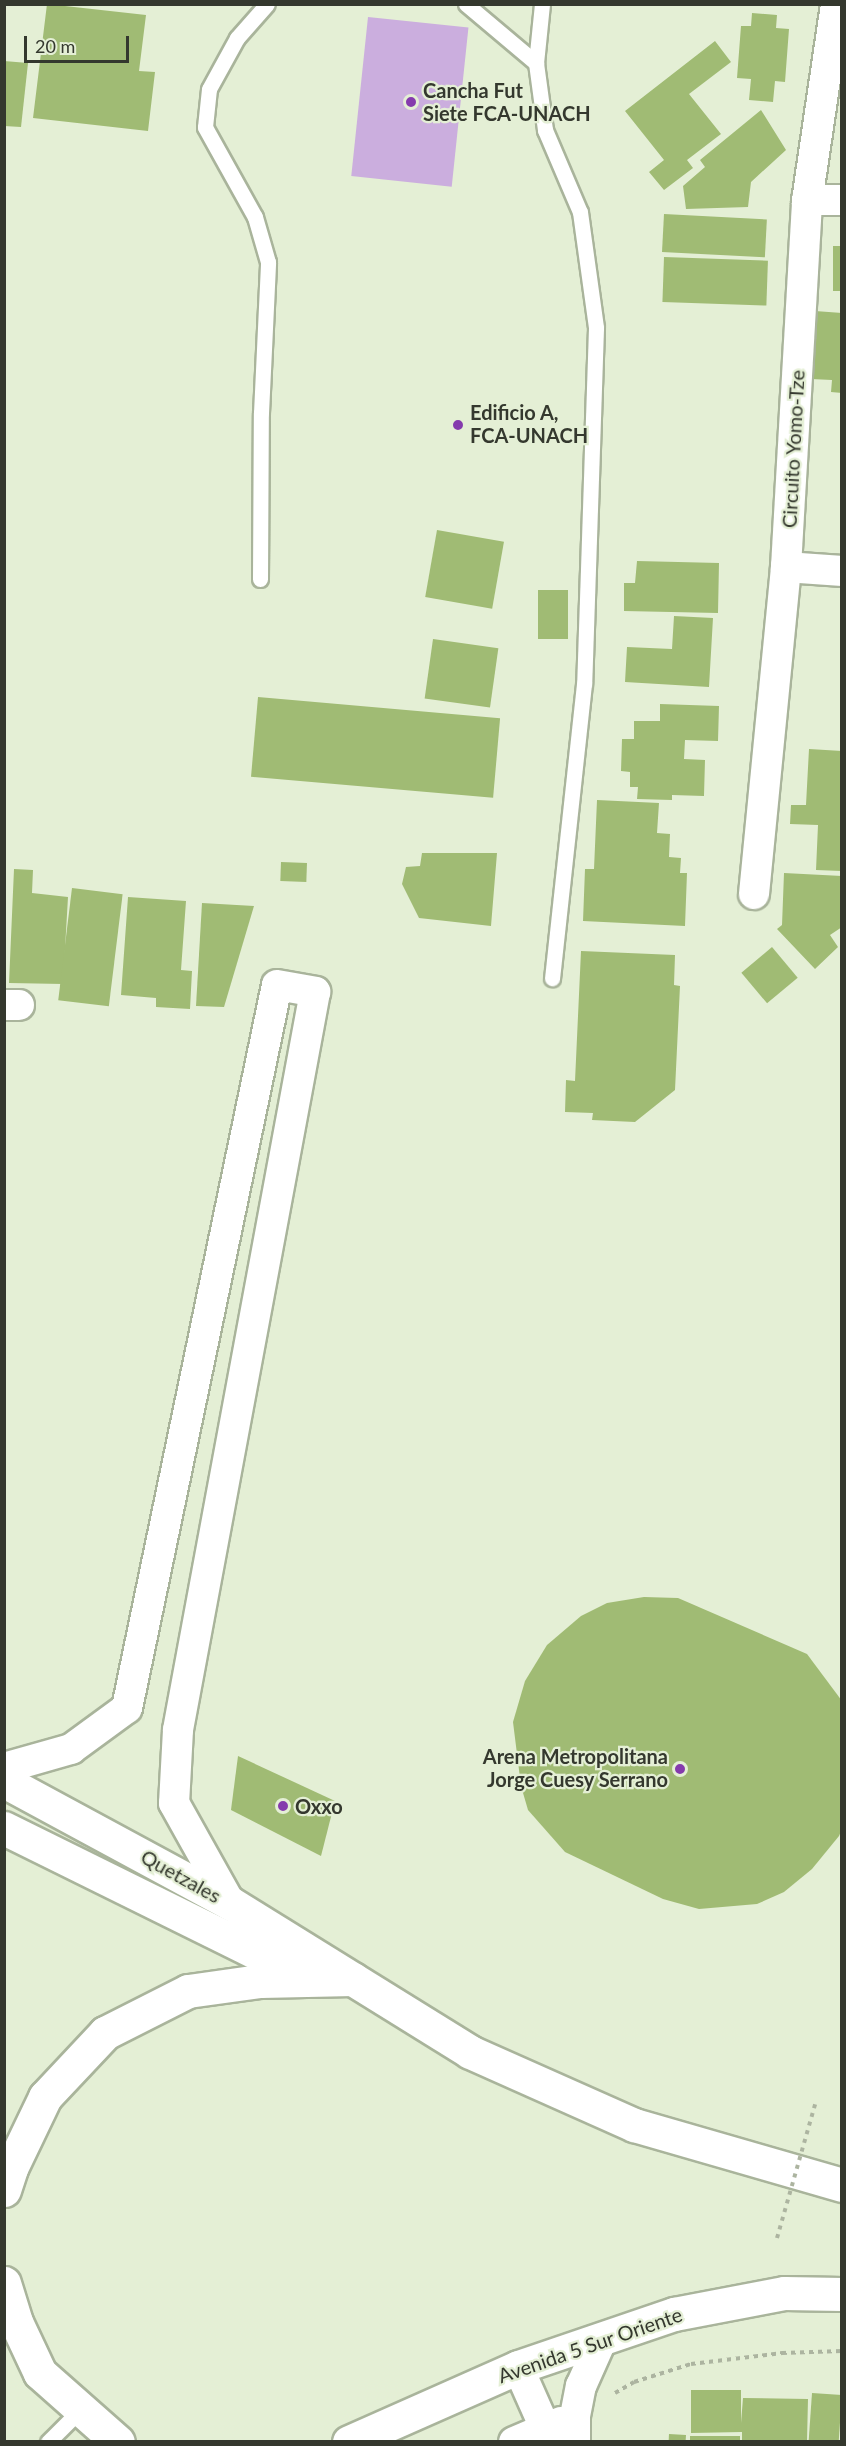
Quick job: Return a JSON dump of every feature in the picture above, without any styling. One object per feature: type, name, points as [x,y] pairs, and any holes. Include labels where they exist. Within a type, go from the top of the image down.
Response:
[{"type":"main road","name":"Quetzales","points":[[4,1781],[230,1903],[470,2052],[634,2125],[842,2185]]},
{"type":"main road","name":"Quetzales","points":[[4,1828],[313,1980]]},
{"type":"main road","points":[[4,2190],[11,2168],[45,2097],[105,2033],[188,1991],[260,1981],[353,1979]]},
{"type":"main road","points":[[4,2283],[16,2322],[40,2373],[118,2442]]},
{"type":"main road","name":"Avenida 5 Sur Oriente","points":[[349,2442],[518,2367],[674,2314],[784,2293],[842,2294]]},
{"type":"street","name":"Circuito Yomo-Tze","points":[[754,894],[786,567],[807,201],[836,4]]},
{"type":"street","points":[[807,201],[842,200]]},
{"type":"street","points":[[786,567],[842,571]]},
{"type":"street","points":[[4,1768],[71,1749],[128,1708],[277,985],[315,993],[178,1730],[174,1803],[230,1903]]},
{"type":"street","points":[[210,1306],[256,1312]]},
{"type":"street","points":[[513,2442],[575,2429],[581,2386],[602,2339]]},
{"type":"street","points":[[518,2367],[545,2435]]},
{"type":"lane","points":[[260,579],[261,413],[268,262],[255,217],[205,127],[209,89],[237,38],[267,4]]},
{"type":"lane","points":[[466,4],[536,63]]},
{"type":"lane","points":[[542,4],[536,63],[545,130],[580,212],[596,328],[584,684],[552,978]]},
{"type":"lane","points":[[48,2442],[81,2409]]},
{"type":"path","points":[[777,2238],[816,2101]]},
{"type":"path","points":[[575,2429],[634,2382],[691,2364],[782,2353],[842,2351]]},
{"type":"shaded area","name":"Cancha Fut Siete FCA-UNACH","points":[[368,17],[468,28],[452,187],[351,176]]},
{"type":"building","points":[[47,4],[146,15],[139,71],[155,72],[148,131],[33,118]]},
{"type":"building","points":[[752,13],[777,15],[776,28],[789,29],[785,82],[775,81],[773,102],[749,100],[751,79],[737,78],[741,26],[751,26]]},
{"type":"building","points":[[715,41],[731,62],[689,94],[721,134],[687,160],[693,168],[664,190],[649,172],[664,160],[625,111]]},
{"type":"building","points":[[4,61],[28,63],[21,127],[4,126]]},
{"type":"building","points":[[761,110],[786,150],[751,182],[748,207],[686,209],[683,186],[705,167],[700,160]]},
{"type":"building","points":[[664,214],[767,219],[765,257],[662,252]]},
{"type":"building","points":[[833,246],[842,246],[842,291],[833,291]]},
{"type":"building","points":[[664,257],[768,261],[766,306],[662,302]]},
{"type":"building","points":[[815,311],[842,313],[842,393],[831,392],[832,380],[811,379]]},
{"type":"building","points":[[437,530],[504,542],[492,609],[425,597]]},
{"type":"building","points":[[637,561],[719,563],[718,613],[624,611],[624,583],[635,583]]},
{"type":"building","points":[[538,590],[568,590],[568,639],[538,639]]},
{"type":"building","points":[[674,616],[713,618],[709,687],[625,682],[627,647],[672,649]]},
{"type":"building","points":[[433,639],[498,648],[490,708],[425,698]]},
{"type":"building","points":[[258,697],[500,718],[493,798],[251,777]]},
{"type":"building","points":[[660,704],[719,706],[718,741],[685,740],[684,759],[705,760],[704,796],[672,795],[672,800],[637,799],[638,787],[630,787],[630,772],[621,771],[622,739],[634,739],[634,721],[660,721]]},
{"type":"building","points":[[809,749],[842,751],[842,871],[816,870],[818,825],[790,824],[791,805],[806,805]]},
{"type":"building","points":[[597,800],[659,803],[657,833],[670,834],[669,857],[681,858],[680,873],[687,873],[685,926],[583,921],[585,869],[594,869]]},
{"type":"building","points":[[422,853],[497,853],[491,926],[419,918],[402,884],[406,867],[420,866]]},
{"type":"building","points":[[281,862],[307,863],[306,882],[280,881]]},
{"type":"building","points":[[14,869],[33,870],[32,893],[68,897],[63,984],[9,983]]},
{"type":"building","points":[[784,873],[842,876],[842,927],[830,935],[838,947],[815,969],[777,929],[782,925]]},
{"type":"building","points":[[72,888],[123,894],[109,1006],[58,1000]]},
{"type":"building","points":[[128,897],[186,901],[181,970],[192,971],[190,1009],[156,1007],[156,998],[121,995]]},
{"type":"building","points":[[202,903],[254,906],[224,1007],[196,1006]]},
{"type":"building","points":[[772,947],[798,978],[767,1003],[741,973]]},
{"type":"building","points":[[581,951],[675,955],[674,985],[680,986],[675,1090],[635,1122],[592,1120],[593,1113],[565,1112],[566,1080],[575,1081]]},
{"type":"building","name":"Arena Metropolitana Jorge Cuesy Serrano","points":[[644,1597],[678,1598],[807,1654],[842,1701],[842,1829],[812,1869],[784,1892],[757,1904],[699,1909],[663,1899],[565,1852],[528,1810],[521,1786],[513,1722],[525,1681],[547,1645],[581,1616],[607,1603]]},
{"type":"building","name":"Oxxo","points":[[238,1756],[335,1801],[321,1856],[231,1810]]},
{"type":"building","points":[[691,2390],[741,2390],[741,2423],[743,2398],[808,2399],[807,2442],[742,2442],[742,2432],[691,2433]]},
{"type":"building","points":[[812,2393],[842,2395],[839,2442],[809,2442]]},
{"type":"building","points":[[669,2434],[686,2435],[686,2442],[669,2442]]},
{"type":"building","points":[[690,2436],[740,2436],[740,2442],[690,2442]]},
{"type":"place","name":"Cancha Fut Siete FCA-UNACH","points":[[411,102]]},
{"type":"place","name":"Edificio A, FCA-UNACH","points":[[458,425]]},
{"type":"place","name":"Arena Metropolitana Jorge Cuesy Serrano","points":[[680,1769]]},
{"type":"place","name":"Oxxo","points":[[283,1806]]}]
